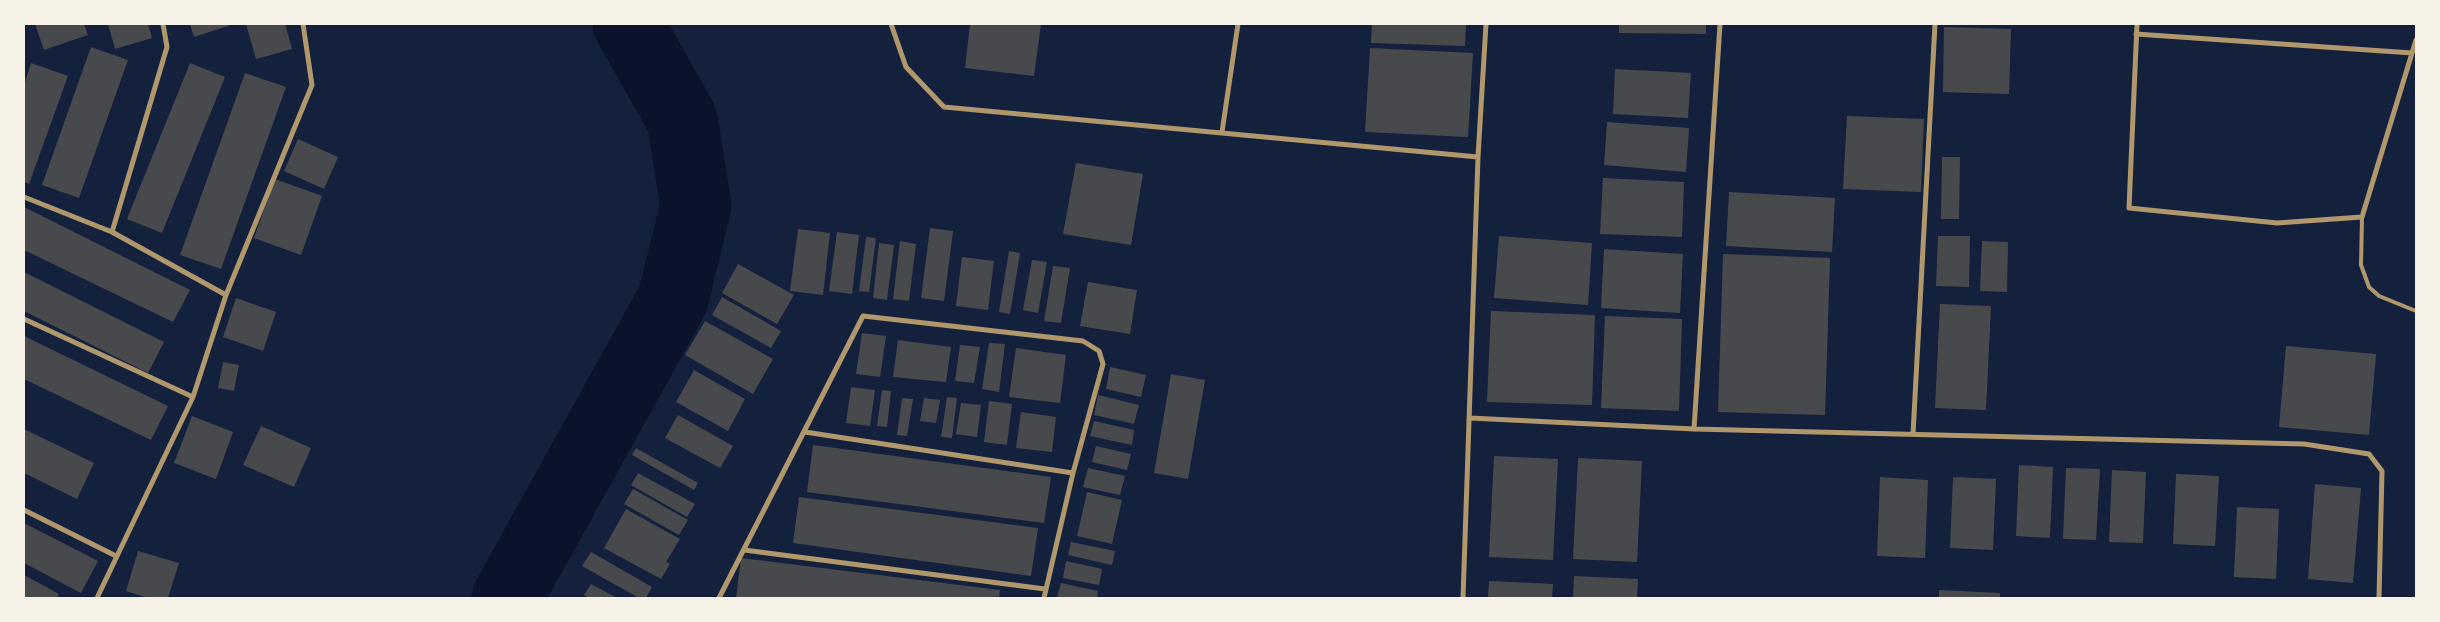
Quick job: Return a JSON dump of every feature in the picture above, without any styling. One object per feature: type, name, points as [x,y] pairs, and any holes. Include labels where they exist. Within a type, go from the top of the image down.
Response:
[{"type":"street","points":[[112,232],[167,47],[163,24]]},
{"type":"street","points":[[97,598],[193,397],[226,295],[312,85],[303,24]]},
{"type":"street","points":[[891,24],[906,67],[944,108],[1222,132],[1478,157]]},
{"type":"street","points":[[1222,132],[1238,24]]},
{"type":"street","points":[[1463,598],[1478,157],[1486,24]]},
{"type":"street","points":[[1694,429],[1720,24]]},
{"type":"street","points":[[1913,434],[1935,24]]},
{"type":"street","points":[[2137,24],[2129,208],[2277,223],[2362,217],[2416,40]]},
{"type":"street","points":[[2136,34],[2412,53]]},
{"type":"street","points":[[24,197],[112,232],[226,295]]},
{"type":"street","points":[[720,598],[863,316],[1083,341],[1099,351],[1103,364],[1073,472],[1044,598]]},
{"type":"street","points":[[24,319],[193,397]]},
{"type":"street","points":[[1470,418],[1694,429],[2304,444],[2369,454],[2382,471],[2379,598]]},
{"type":"street","points":[[805,432],[1073,472]]},
{"type":"street","points":[[24,510],[116,556]]},
{"type":"street","points":[[744,550],[1045,589]]},
{"type":"lane","points":[[2362,217],[2361,265],[2369,288],[2379,296],[2416,312]]},
{"type":"building","points":[[35,24],[84,24],[88,35],[44,50]]},
{"type":"building","points":[[108,24],[148,24],[152,38],[115,49]]},
{"type":"building","points":[[190,24],[234,24],[194,37]]},
{"type":"building","points":[[246,24],[285,24],[292,49],[256,59]]},
{"type":"building","points":[[970,24],[1041,24],[1034,76],[965,68]]},
{"type":"building","points":[[1372,24],[1466,24],[1465,46],[1371,43]]},
{"type":"building","points":[[1619,24],[1706,24],[1706,34],[1619,33]]},
{"type":"building","points":[[1944,27],[2011,29],[2009,94],[1943,92]]},
{"type":"building","points":[[91,47],[128,60],[79,198],[42,185]]},
{"type":"building","points":[[1370,48],[1473,53],[1468,137],[1365,132]]},
{"type":"building","points":[[31,63],[68,76],[29,184],[24,182],[24,85]]},
{"type":"building","points":[[190,63],[225,77],[162,233],[127,219]]},
{"type":"building","points":[[1615,69],[1691,73],[1688,118],[1613,114]]},
{"type":"building","points":[[245,73],[286,87],[221,269],[180,255]]},
{"type":"building","points":[[1847,116],[1924,119],[1921,192],[1843,189]]},
{"type":"building","points":[[1607,122],[1689,128],[1686,172],[1604,165]]},
{"type":"building","points":[[298,139],[338,157],[324,189],[284,171]]},
{"type":"building","points":[[1942,157],[1960,157],[1959,219],[1941,219]]},
{"type":"building","points":[[1076,163],[1143,174],[1131,245],[1063,234]]},
{"type":"building","points":[[1603,178],[1684,182],[1682,237],[1600,234]]},
{"type":"building","points":[[275,179],[322,196],[301,255],[254,238]]},
{"type":"building","points":[[1729,192],[1835,198],[1832,252],[1726,246]]},
{"type":"building","points":[[24,207],[190,290],[173,322],[24,250]]},
{"type":"building","points":[[930,228],[953,231],[944,301],[921,298]]},
{"type":"building","points":[[798,229],[830,233],[823,295],[790,291]]},
{"type":"building","points":[[837,232],[859,235],[852,294],[829,291]]},
{"type":"building","points":[[1499,236],[1592,243],[1588,305],[1494,298]]},
{"type":"building","points":[[1938,236],[1970,236],[1969,287],[1936,286]]},
{"type":"building","points":[[866,237],[876,238],[869,292],[859,291]]},
{"type":"building","points":[[900,241],[916,244],[909,301],[893,299]]},
{"type":"building","points":[[1982,241],[2008,242],[2007,292],[1980,291]]},
{"type":"building","points":[[879,243],[894,245],[887,300],[873,298]]},
{"type":"building","points":[[1604,249],[1683,254],[1680,313],[1601,308]]},
{"type":"building","points":[[1009,251],[1020,253],[1010,314],[999,312]]},
{"type":"building","points":[[1723,254],[1830,258],[1825,415],[1718,412]]},
{"type":"building","points":[[962,257],[994,261],[988,310],[956,306]]},
{"type":"building","points":[[1032,260],[1047,262],[1038,313],[1023,310]]},
{"type":"building","points":[[738,264],[794,295],[777,324],[722,293]]},
{"type":"building","points":[[1053,266],[1070,268],[1061,323],[1044,321]]},
{"type":"building","points":[[24,272],[164,342],[148,373],[24,311]]},
{"type":"building","points":[[1088,282],[1137,290],[1130,334],[1080,326]]},
{"type":"building","points":[[722,297],[781,331],[771,348],[712,315]]},
{"type":"building","points":[[236,298],[276,312],[263,351],[223,337]]},
{"type":"building","points":[[1940,304],[1991,306],[1986,410],[1935,408]]},
{"type":"building","points":[[1491,311],[1595,315],[1592,405],[1487,402]]},
{"type":"building","points":[[1605,316],[1682,319],[1679,411],[1601,408]]},
{"type":"building","points":[[705,321],[773,359],[753,394],[685,355]]},
{"type":"building","points":[[862,333],[886,336],[880,377],[856,374]]},
{"type":"building","points":[[24,336],[168,406],[151,440],[24,379]]},
{"type":"building","points":[[898,340],[951,347],[946,382],[893,377]]},
{"type":"building","points":[[989,343],[1005,344],[999,392],[982,389]]},
{"type":"building","points":[[960,345],[980,347],[974,383],[955,381]]},
{"type":"building","points":[[2286,346],[2376,354],[2369,435],[2279,427]]},
{"type":"building","points":[[1016,348],[1066,355],[1060,403],[1009,397]]},
{"type":"building","points":[[223,362],[239,365],[234,391],[218,388]]},
{"type":"building","points":[[1110,367],[1146,375],[1141,397],[1106,389]]},
{"type":"building","points":[[694,370],[745,399],[728,431],[676,402]]},
{"type":"building","points":[[1171,374],[1205,380],[1188,479],[1154,473]]},
{"type":"building","points":[[851,387],[875,390],[870,426],[846,423]]},
{"type":"building","points":[[882,390],[891,391],[887,427],[877,426]]},
{"type":"building","points":[[1098,395],[1139,405],[1134,424],[1094,415]]},
{"type":"building","points":[[947,397],[957,398],[952,438],[941,437]]},
{"type":"building","points":[[902,398],[913,399],[907,436],[897,435]]},
{"type":"building","points":[[924,398],[940,400],[936,423],[920,421]]},
{"type":"building","points":[[989,401],[1012,404],[1007,445],[984,442]]},
{"type":"building","points":[[961,403],[981,405],[977,437],[956,434]]},
{"type":"building","points":[[1021,412],[1056,417],[1052,452],[1016,448]]},
{"type":"building","points":[[678,415],[733,446],[720,468],[665,438]]},
{"type":"building","points":[[192,416],[233,432],[216,479],[174,463]]},
{"type":"building","points":[[1094,421],[1134,430],[1132,445],[1090,436]]},
{"type":"building","points":[[261,426],[311,448],[294,487],[243,465]]},
{"type":"building","points":[[24,429],[94,463],[77,499],[24,473]]},
{"type":"building","points":[[813,445],[1051,477],[1044,523],[807,492]]},
{"type":"building","points":[[1096,446],[1131,454],[1127,470],[1092,462]]},
{"type":"building","points":[[636,448],[698,483],[694,490],[632,455]]},
{"type":"building","points":[[1494,456],[1558,459],[1553,560],[1489,557]]},
{"type":"building","points":[[1578,458],[1642,461],[1637,562],[1573,559]]},
{"type":"building","points":[[2019,465],[2053,467],[2050,538],[2016,536]]},
{"type":"building","points":[[1088,468],[1125,476],[1120,495],[1083,487]]},
{"type":"building","points":[[2066,468],[2100,469],[2096,540],[2063,539]]},
{"type":"building","points":[[2112,470],[2146,472],[2143,543],[2109,542]]},
{"type":"building","points":[[638,473],[695,504],[687,517],[631,485]]},
{"type":"building","points":[[2176,474],[2219,476],[2215,546],[2173,544]]},
{"type":"building","points":[[1880,477],[1928,480],[1925,558],[1877,556]]},
{"type":"building","points":[[1953,477],[1996,479],[1993,550],[1950,548]]},
{"type":"building","points":[[2315,484],[2361,488],[2353,583],[2308,579]]},
{"type":"building","points":[[633,489],[688,520],[679,535],[624,504]]},
{"type":"building","points":[[1087,492],[1122,500],[1112,544],[1077,536]]},
{"type":"building","points":[[799,497],[1038,528],[1031,576],[793,543]]},
{"type":"building","points":[[2237,507],[2279,509],[2276,579],[2234,577]]},
{"type":"building","points":[[626,509],[680,539],[666,562],[670,564],[661,579],[604,548]]},
{"type":"building","points":[[24,523],[98,561],[81,593],[24,563]]},
{"type":"building","points":[[1071,542],[1115,551],[1112,565],[1068,555]]},
{"type":"building","points":[[138,551],[179,563],[168,598],[148,598],[126,591]]},
{"type":"building","points":[[591,552],[652,587],[646,598],[639,598],[582,566]]},
{"type":"building","points":[[741,558],[1000,590],[999,598],[736,598]]},
{"type":"building","points":[[1066,561],[1102,569],[1099,585],[1063,578]]},
{"type":"building","points":[[24,575],[59,594],[57,598],[24,598]]},
{"type":"building","points":[[1574,576],[1638,579],[1637,598],[1573,598]]},
{"type":"building","points":[[1489,581],[1553,584],[1552,598],[1488,598]]},
{"type":"building","points":[[1061,583],[1098,591],[1097,598],[1057,598]]},
{"type":"building","points":[[591,584],[617,598],[589,598],[584,595]]},
{"type":"building","points":[[1939,590],[2000,593],[2000,598],[1939,598]]},
{"type":"waterway","points":[[507,598],[673,299],[696,205],[682,119],[628,24]]}]
